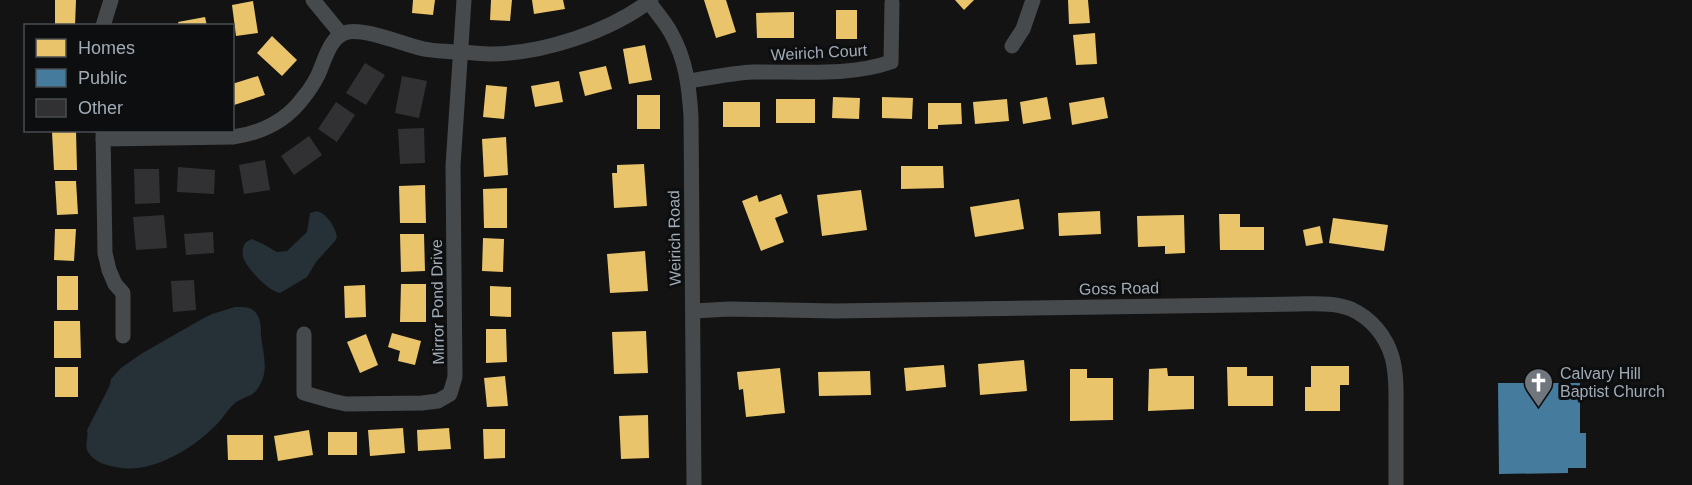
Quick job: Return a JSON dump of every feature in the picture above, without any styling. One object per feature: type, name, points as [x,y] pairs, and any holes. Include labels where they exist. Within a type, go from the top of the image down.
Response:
[{"type":"street","points":[[104,24],[111,0]]},
{"type":"street","points":[[313,0],[341,34]]},
{"type":"street","name":"Mirror Pond Drive","points":[[304,334],[304,393],[346,404],[422,403],[438,401],[450,394],[455,377],[453,166],[464,0]]},
{"type":"street","points":[[1012,46],[1023,29],[1034,0]]},
{"type":"street","points":[[123,336],[123,293],[112,277],[105,253],[103,135],[233,137],[268,128],[292,111],[303,99],[318,76],[330,47],[341,34],[348,32],[361,32],[425,50],[492,54],[523,51],[549,46],[597,30],[650,1]]},
{"type":"street","name":"Weirich Road","points":[[650,1],[671,32],[689,81],[694,311],[694,485]]},
{"type":"street","name":"Weirich Court","points":[[689,81],[753,72],[858,71],[891,62],[892,3]]},
{"type":"street","name":"Goss Road","points":[[694,311],[1337,305],[1362,315],[1386,341],[1392,356],[1396,399],[1396,485]]},
{"type":"shaded area","points":[[317,211],[324,215],[332,225],[337,237],[335,241],[316,262],[307,277],[280,293],[275,292],[264,284],[248,266],[243,256],[244,245],[252,239],[277,252],[287,251],[307,232],[310,213]]},
{"type":"shaded area","points":[[235,307],[252,309],[260,321],[264,371],[260,385],[255,392],[235,403],[205,436],[169,459],[129,469],[108,465],[93,458],[87,449],[87,430],[111,379],[121,368],[202,319]]},
{"type":"building: Homes","points":[[55,0],[76,0],[75,24],[55,24]]},
{"type":"building: Homes","points":[[413,0],[435,0],[433,15],[412,13]]},
{"type":"building: Homes","points":[[491,0],[512,0],[510,21],[490,20]]},
{"type":"building: Homes","points":[[532,0],[563,0],[565,9],[534,14]]},
{"type":"building: Homes","points":[[704,0],[726,0],[736,32],[716,38]]},
{"type":"building: Homes","points":[[955,0],[974,0],[964,10]]},
{"type":"building: Homes","points":[[1068,0],[1088,0],[1090,23],[1069,24]]},
{"type":"building: Homes","points":[[253,1],[258,33],[236,36],[232,5]]},
{"type":"building: Homes","points":[[836,10],[857,10],[857,39],[836,39]]},
{"type":"building: Homes","points":[[794,12],[794,38],[757,38],[756,13]]},
{"type":"building: Homes","points":[[205,17],[207,24],[178,24],[178,22]]},
{"type":"building: Homes","points":[[1095,33],[1097,64],[1076,65],[1073,35]]},
{"type":"building: Homes","points":[[272,36],[297,60],[282,76],[257,53]]},
{"type":"building: Homes","points":[[645,45],[652,80],[629,84],[623,49]]},
{"type":"building: Homes","points":[[606,66],[612,89],[585,96],[579,72]]},
{"type":"building: Homes","points":[[258,76],[265,95],[234,105],[234,83]]},
{"type":"building: Homes","points":[[559,81],[563,102],[535,107],[531,86]]},
{"type":"building: Homes","points":[[486,85],[507,87],[504,119],[483,117]]},
{"type":"building: Homes","points":[[637,95],[660,95],[660,129],[637,129]]},
{"type":"building: Homes","points":[[833,97],[860,98],[859,119],[832,118]]},
{"type":"building: Homes","points":[[882,97],[913,98],[912,119],[882,118]]},
{"type":"building: Homes","points":[[1047,97],[1051,119],[1023,124],[1020,102]]},
{"type":"building: Homes","points":[[1104,97],[1108,118],[1072,125],[1069,103]]},
{"type":"building: Homes","points":[[776,99],[815,99],[815,123],[776,123]]},
{"type":"building: Homes","points":[[1007,99],[1009,121],[975,124],[973,102]]},
{"type":"building: Homes","points":[[723,102],[760,102],[760,127],[723,127]]},
{"type":"building: Homes","points":[[928,103],[961,103],[962,124],[938,125],[938,129],[928,129]]},
{"type":"building: Homes","points":[[52,132],[76,132],[77,170],[54,170]]},
{"type":"building: Homes","points":[[506,137],[508,175],[484,177],[482,139]]},
{"type":"building: Homes","points":[[644,164],[647,206],[614,208],[612,173],[617,173],[617,165]]},
{"type":"building: Homes","points":[[901,166],[943,166],[944,188],[901,189]]},
{"type":"building: Homes","points":[[55,181],[76,181],[78,214],[57,215]]},
{"type":"building: Homes","points":[[425,185],[426,223],[400,223],[399,186]]},
{"type":"building: Homes","points":[[507,188],[507,228],[484,228],[483,189]]},
{"type":"building: Homes","points":[[861,190],[867,230],[822,236],[817,195]]},
{"type":"building: Homes","points":[[781,194],[788,213],[775,218],[784,242],[761,251],[742,201],[757,195],[759,202]]},
{"type":"building: Homes","points":[[1019,199],[1024,229],[975,237],[970,207]]},
{"type":"building: Homes","points":[[1100,211],[1101,234],[1059,236],[1058,213]]},
{"type":"building: Homes","points":[[1219,214],[1240,214],[1240,227],[1264,227],[1264,250],[1220,250]]},
{"type":"building: Homes","points":[[1184,215],[1185,253],[1165,254],[1165,246],[1138,247],[1137,216]]},
{"type":"building: Homes","points":[[1333,218],[1388,225],[1384,251],[1329,243]]},
{"type":"building: Homes","points":[[1320,226],[1323,243],[1306,246],[1303,230]]},
{"type":"building: Homes","points":[[55,229],[76,229],[74,261],[54,260]]},
{"type":"building: Homes","points":[[400,234],[424,234],[425,271],[401,272]]},
{"type":"building: Homes","points":[[483,238],[504,239],[503,272],[482,271]]},
{"type":"building: Homes","points":[[645,251],[648,291],[610,293],[607,254]]},
{"type":"building: Homes","points":[[57,276],[78,276],[78,310],[57,310]]},
{"type":"building: Homes","points":[[401,284],[426,284],[426,322],[400,322]]},
{"type":"building: Homes","points":[[365,285],[366,317],[345,318],[344,286]]},
{"type":"building: Homes","points":[[490,286],[511,287],[511,317],[490,316]]},
{"type":"building: Homes","points":[[54,321],[80,321],[81,358],[54,358]]},
{"type":"building: Homes","points":[[486,329],[506,329],[507,362],[486,363]]},
{"type":"building: Homes","points":[[646,331],[648,373],[614,374],[612,332]]},
{"type":"building: Homes","points":[[392,333],[421,341],[415,365],[398,361],[400,351],[388,347]]},
{"type":"building: Homes","points":[[366,334],[378,365],[360,373],[347,342]]},
{"type":"building: Homes","points":[[1024,360],[1027,391],[980,395],[978,364]]},
{"type":"building: Homes","points":[[944,365],[946,387],[906,391],[904,368]]},
{"type":"building: Homes","points":[[1311,366],[1349,366],[1349,385],[1340,385],[1340,411],[1305,411],[1305,387],[1311,387]]},
{"type":"building: Homes","points":[[55,367],[78,367],[78,397],[55,397]]},
{"type":"building: Homes","points":[[1227,367],[1247,367],[1247,376],[1273,376],[1273,406],[1228,406]]},
{"type":"building: Homes","points":[[780,368],[785,413],[746,417],[743,389],[739,390],[737,372]]},
{"type":"building: Homes","points":[[1167,368],[1168,376],[1194,376],[1194,409],[1148,411],[1149,369]]},
{"type":"building: Homes","points":[[1070,369],[1087,369],[1087,378],[1113,378],[1113,420],[1070,421]]},
{"type":"building: Homes","points":[[870,371],[871,395],[819,396],[818,372]]},
{"type":"building: Homes","points":[[505,376],[508,406],[487,407],[484,378]]},
{"type":"building: Homes","points":[[648,415],[649,458],[621,459],[619,416]]},
{"type":"building: Homes","points":[[403,428],[405,453],[370,456],[368,430]]},
{"type":"building: Homes","points":[[449,428],[451,449],[418,451],[417,430]]},
{"type":"building: Homes","points":[[483,429],[505,429],[505,458],[484,459]]},
{"type":"building: Homes","points":[[309,430],[313,455],[278,461],[274,436]]},
{"type":"building: Homes","points":[[328,432],[357,432],[357,455],[328,455]]},
{"type":"building: Homes","points":[[227,435],[263,435],[263,460],[228,460]]},
{"type":"building: Public","name":"Calvary Hill Baptist Church","points":[[1498,383],[1580,383],[1580,433],[1586,433],[1586,468],[1568,468],[1568,473],[1499,474]]},
{"type":"building: Other","points":[[365,63],[385,75],[366,105],[346,93]]},
{"type":"building: Other","points":[[402,76],[427,81],[419,118],[395,113]]},
{"type":"building: Other","points":[[336,102],[355,115],[337,142],[318,129]]},
{"type":"building: Other","points":[[424,128],[425,163],[400,164],[398,129]]},
{"type":"building: Other","points":[[309,136],[322,155],[294,175],[281,156]]},
{"type":"building: Other","points":[[265,160],[270,190],[244,194],[239,165]]},
{"type":"building: Other","points":[[178,167],[215,170],[214,194],[177,192]]},
{"type":"building: Other","points":[[134,169],[159,169],[160,203],[135,204]]},
{"type":"building: Other","points":[[164,215],[167,248],[136,250],[133,217]]},
{"type":"building: Other","points":[[213,232],[214,253],[186,255],[184,234]]},
{"type":"building: Other","points":[[194,280],[196,310],[173,312],[171,281]]},
{"type":"place","name":"Calvary Hill Baptist Church","points":[[1539,408]]}]
